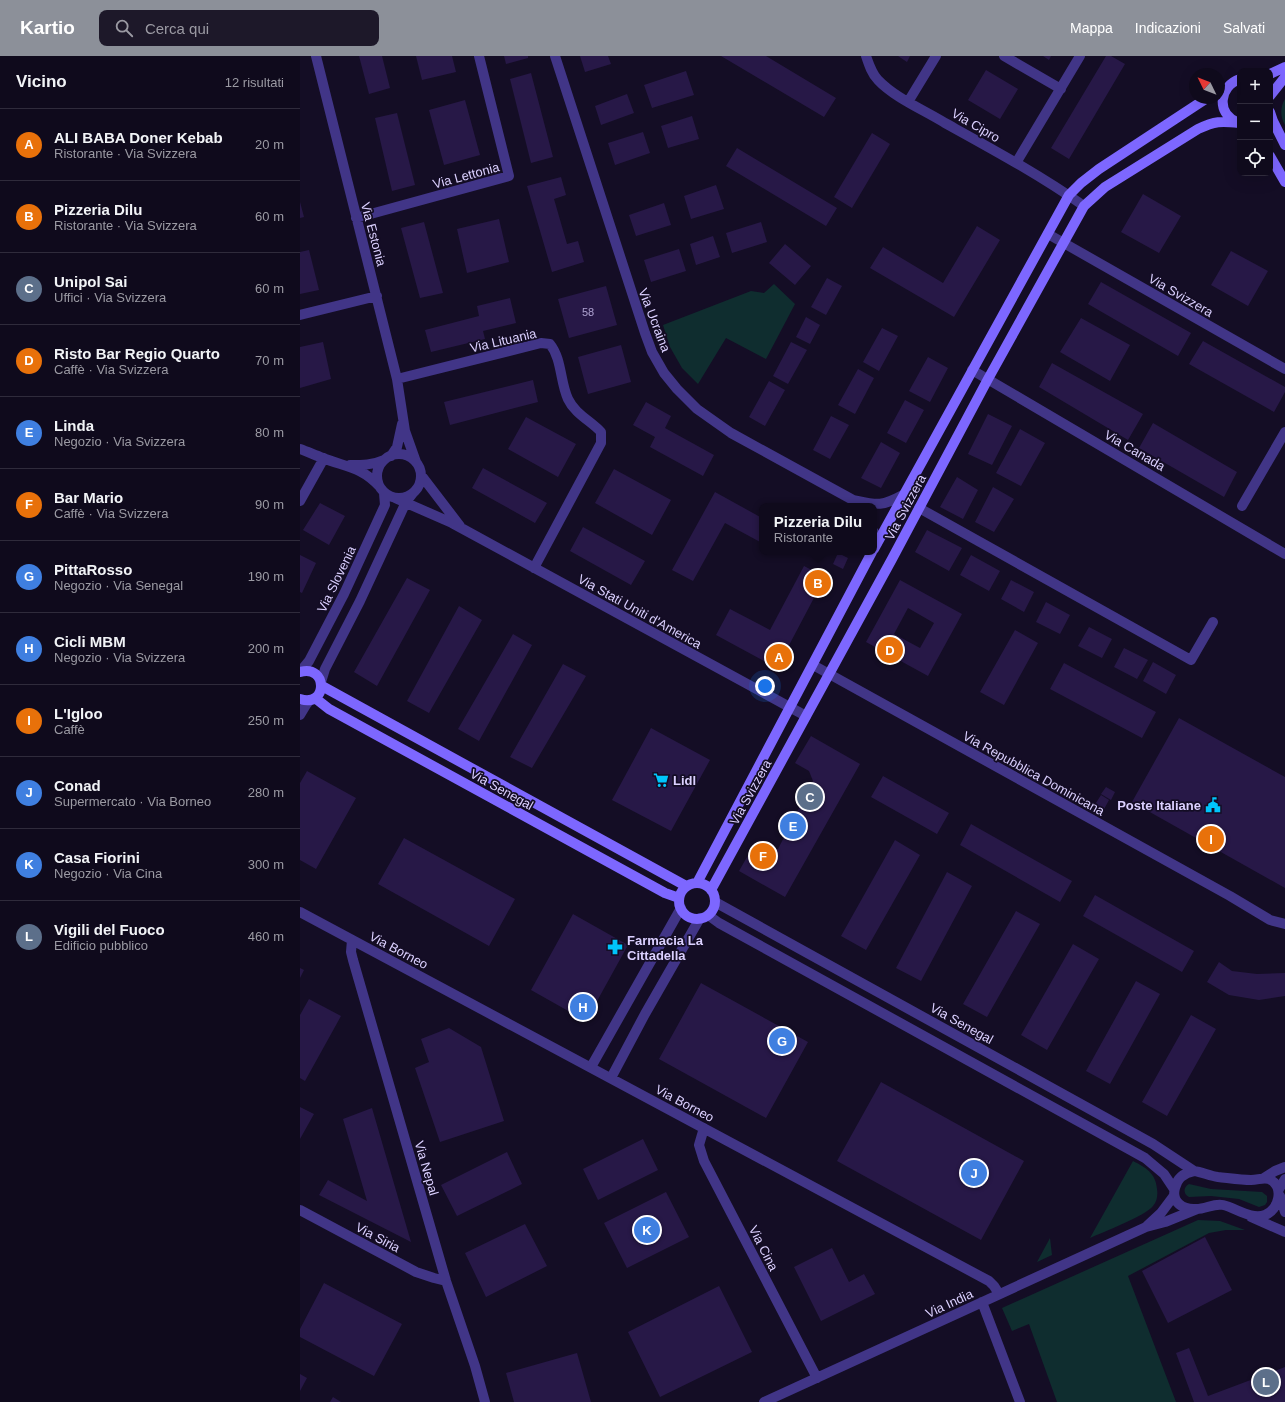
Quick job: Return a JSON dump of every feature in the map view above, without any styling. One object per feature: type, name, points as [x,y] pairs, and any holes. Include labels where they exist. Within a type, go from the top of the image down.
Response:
[{"type":"main road","points":[[1273,73],[1285,67]]},
{"type":"main road","points":[[1273,92],[1285,77]]},
{"type":"main road","points":[[1225,88],[1237,80]]},
{"type":"main road","name":"Via Svizzera","points":[[877,543],[1069,195],[1081,183],[1099,169],[1198,104]]},
{"type":"main road","points":[[1223,104],[1227,115],[1232,120],[1237,122]]},
{"type":"main road","name":"Via Svizzera","points":[[711,890],[988,379],[1084,206],[1105,187],[1198,129],[1209,124],[1222,121],[1237,123]]},
{"type":"main road","points":[[1273,121],[1285,145]]},
{"type":"main road","points":[[1273,161],[1285,182]]},
{"type":"main road","name":"Via Svizzera","points":[[697,883],[870,555]]},
{"type":"main road","name":"Via Senegal","points":[[300,672],[313,672],[320,678],[321,684],[686,886]]},
{"type":"main road","points":[[308,699],[320,693],[321,684]]},
{"type":"main road","name":"Via Senegal","points":[[308,699],[329,709],[666,893],[680,903]]},
{"type":"main road","points":[[697,883],[702,884],[714,894],[714,907],[704,916],[689,916],[680,903],[681,894],[686,886],[697,883]]},
{"type":"street","name":"Via Estonia","points":[[316,56],[397,379],[404,418],[404,431],[416,462]]},
{"type":"street","name":"Via Lettonia","points":[[356,218],[510,176],[479,56]]},
{"type":"street","name":"Via Ucraina","points":[[555,56],[644,333],[652,352],[664,373],[690,402],[709,418],[732,433],[856,503]]},
{"type":"street","name":"Via Cipro","points":[[866,56],[871,70],[878,80],[908,102],[1016,163],[1069,195],[1084,206]]},
{"type":"street","points":[[908,102],[936,56]]},
{"type":"street","points":[[1004,56],[1061,89]]},
{"type":"street","points":[[1016,163],[1080,56]]},
{"type":"street","name":"Via Svizzera","points":[[1048,234],[1285,370]]},
{"type":"street","points":[[300,315],[377,296]]},
{"type":"street","name":"Via Lituania","points":[[397,379],[541,343],[550,344],[555,350],[568,400],[582,417],[601,432],[602,438],[601,443],[534,568]]},
{"type":"street","name":"Via Canada","points":[[972,370],[1285,554]]},
{"type":"street","name":"Via Estonia","points":[[387,458],[397,447],[404,418]]},
{"type":"street","points":[[1242,506],[1285,432]]},
{"type":"street","points":[[300,449],[348,465],[372,478],[382,491],[395,498],[407,497],[418,488],[421,482],[420,468],[416,462],[405,455],[398,454],[375,464],[348,465]]},
{"type":"street","points":[[300,501],[324,458]]},
{"type":"street","points":[[382,491],[377,482],[377,474],[379,466],[387,458]]},
{"type":"street","name":"Via Stati Uniti d'America","points":[[421,475],[462,529]]},
{"type":"street","name":"Via Slovenia","points":[[300,672],[309,661],[344,594],[385,506],[382,491]]},
{"type":"street","points":[[321,684],[325,669],[408,506],[413,493]]},
{"type":"street","name":"Via Ucraina","points":[[877,504],[888,503],[903,495]]},
{"type":"street","name":"Via Stati Uniti d'America","points":[[395,498],[408,506],[462,529],[806,716]]},
{"type":"street","points":[[919,508],[1190,660],[1214,622]]},
{"type":"street","name":"Via Repubblica Dominicana","points":[[813,665],[1230,896],[1270,920],[1285,924]]},
{"type":"street","points":[[300,715],[308,699]]},
{"type":"street","name":"Via Senegal","points":[[715,902],[1153,1144],[1194,1171],[1217,1177],[1252,1180],[1264,1178]]},
{"type":"street","points":[[591,1067],[680,903]]},
{"type":"street","name":"Via Borneo","points":[[300,912],[989,1281],[999,1294]]},
{"type":"street","points":[[611,1078],[645,1014],[704,916],[1145,1158],[1164,1174],[1174,1193],[1177,1203],[1186,1208],[1197,1209]]},
{"type":"street","name":"Via Nepal","points":[[352,940],[351,952],[353,960],[446,1281],[475,1366],[485,1402]]},
{"type":"street","name":"Via Cina","points":[[704,1128],[698,1145],[702,1157],[816,1378]]},
{"type":"street","points":[[1264,1178],[1285,1167]]},
{"type":"street","name":"Via India","points":[[1146,1227],[1161,1213],[1174,1193],[1176,1182],[1185,1173],[1194,1171]]},
{"type":"street","points":[[1264,1178],[1275,1183],[1285,1212]]},
{"type":"street","points":[[1243,1213],[1264,1215],[1270,1212],[1285,1179]]},
{"type":"street","name":"Via India","points":[[764,1402],[1146,1227],[1165,1222],[1197,1209],[1215,1205],[1223,1205],[1243,1213]]},
{"type":"street","name":"Via Siria","points":[[300,1210],[416,1272],[446,1281]]},
{"type":"street","points":[[1243,1213],[1285,1232]]},
{"type":"street","points":[[982,1302],[1020,1402]]},
{"type":"green space","points":[[1285,99],[1285,125],[1281,112]]},
{"type":"green space","points":[[774,284],[795,304],[766,359],[726,338],[698,384],[682,368],[670,347],[663,325],[751,291],[764,293]]},
{"type":"green space","points":[[1133,1161],[1146,1168],[1155,1179],[1157,1198],[1153,1206],[1149,1210],[1123,1224],[1090,1238]]},
{"type":"green space","points":[[1189,1184],[1211,1189],[1262,1192],[1267,1196],[1267,1202],[1265,1205],[1259,1207],[1239,1199],[1211,1196],[1189,1197],[1184,1190]]},
{"type":"green space","points":[[1198,1220],[1220,1221],[1245,1230],[1226,1230],[1209,1233],[1128,1276],[1176,1402],[1057,1402],[1029,1324],[1012,1331],[1002,1308]]},
{"type":"green space","points":[[1050,1238],[1052,1255],[1037,1262]]},
{"type":"building","points":[[359,56],[382,56],[390,88],[369,94]]},
{"type":"building","points":[[416,56],[452,56],[456,72],[422,80]]},
{"type":"building","points":[[504,56],[528,56],[528,58],[506,64]]},
{"type":"building","points":[[580,56],[608,56],[611,64],[585,72]]},
{"type":"building","points":[[721,56],[766,56],[836,98],[824,117]]},
{"type":"building","points":[[898,56],[910,56],[907,62]]},
{"type":"building","points":[[1043,56],[1051,56],[1049,60]]},
{"type":"building","points":[[1106,56],[1111,56],[1125,64],[1069,159],[1051,148]]},
{"type":"building","points":[[986,70],[1018,89],[1000,119],[968,100]]},
{"type":"building","points":[[686,71],[694,95],[652,108],[644,85]]},
{"type":"building","points":[[531,73],[553,157],[531,163],[510,79]]},
{"type":"building","points":[[627,94],[634,113],[601,125],[595,106]]},
{"type":"building","points":[[465,100],[480,155],[444,165],[429,110]]},
{"type":"building","points":[[397,113],[415,185],[392,191],[375,118]]},
{"type":"building","points":[[692,116],[699,139],[668,148],[661,126]]},
{"type":"building","points":[[643,132],[650,153],[615,165],[608,143]]},
{"type":"building","points":[[872,133],[890,144],[852,208],[834,197]]},
{"type":"building","points":[[737,148],[837,208],[826,226],[726,166]]},
{"type":"building","points":[[561,177],[566,195],[554,199],[567,244],[578,241],[584,262],[552,272],[527,186]]},
{"type":"building","points":[[716,185],[724,209],[691,219],[684,196]]},
{"type":"building","points":[[1143,194],[1181,216],[1159,253],[1121,232]]},
{"type":"building","points":[[300,202],[304,217],[300,218]]},
{"type":"building","points":[[664,203],[671,225],[636,236],[629,215]]},
{"type":"building","points":[[499,219],[509,262],[467,273],[457,229]]},
{"type":"building","points":[[424,222],[443,293],[420,298],[401,228]]},
{"type":"building","points":[[761,222],[767,242],[732,253],[726,233]]},
{"type":"building","points":[[977,226],[1000,240],[954,317],[870,268],[883,247],[943,283]]},
{"type":"building","points":[[713,236],[720,257],[696,265],[690,244]]},
{"type":"building","points":[[785,244],[811,266],[795,285],[769,263]]},
{"type":"building","points":[[679,249],[686,271],[651,282],[644,260]]},
{"type":"building","points":[[309,250],[319,290],[300,294],[300,252]]},
{"type":"building","points":[[1231,251],[1268,271],[1248,306],[1211,285]]},
{"type":"building","points":[[827,278],[842,286],[826,315],[811,307]]},
{"type":"building","points":[[1101,282],[1191,333],[1178,356],[1088,304]]},
{"type":"building","points":[[606,286],[617,325],[569,338],[558,299]]},
{"type":"building","points":[[510,298],[516,323],[483,331],[485,339],[431,352],[425,330],[479,316],[477,306]]},
{"type":"building","points":[[806,317],[820,325],[810,344],[796,337]]},
{"type":"building","points":[[1081,318],[1130,345],[1110,381],[1060,352]]},
{"type":"building","points":[[882,328],[898,336],[879,371],[863,362]]},
{"type":"building","points":[[1203,341],[1285,387],[1285,392],[1274,412],[1189,364]]},
{"type":"building","points":[[323,342],[331,379],[300,388],[300,347]]},
{"type":"building","points":[[791,342],[807,350],[788,384],[773,376]]},
{"type":"building","points":[[621,345],[631,382],[588,394],[578,357]]},
{"type":"building","points":[[928,357],[948,368],[930,402],[909,391]]},
{"type":"building","points":[[1052,363],[1143,414],[1128,440],[1039,387]]},
{"type":"building","points":[[858,369],[874,378],[855,414],[838,405]]},
{"type":"building","points":[[533,380],[538,402],[450,425],[444,402]]},
{"type":"building","points":[[769,381],[785,390],[765,426],[749,417]]},
{"type":"building","points":[[905,400],[924,410],[906,443],[887,433]]},
{"type":"building","points":[[646,402],[671,416],[665,428],[714,455],[703,476],[650,447],[655,437],[633,425]]},
{"type":"building","points":[[988,414],[1012,426],[992,465],[968,454]]},
{"type":"building","points":[[831,416],[849,425],[830,459],[813,450]]},
{"type":"building","points":[[526,417],[576,444],[558,477],[508,449]]},
{"type":"building","points":[[1153,423],[1237,472],[1224,497],[1139,448]]},
{"type":"building","points":[[1020,429],[1045,443],[1021,486],[996,473]]},
{"type":"building","points":[[881,442],[900,453],[881,488],[861,478]]},
{"type":"building","points":[[483,468],[547,503],[535,523],[472,488]]},
{"type":"building","points":[[614,469],[671,500],[652,535],[595,503]]},
{"type":"building","points":[[957,477],[978,490],[963,519],[940,507]]},
{"type":"building","points":[[993,487],[1014,499],[994,532],[975,522]]},
{"type":"building","points":[[715,492],[759,516],[759,541],[725,523],[693,581],[672,570]]},
{"type":"building","points":[[320,503],[345,516],[329,545],[303,530]]},
{"type":"building","points":[[583,527],[645,561],[631,585],[570,551]]},
{"type":"building","points":[[927,530],[962,548],[949,571],[915,552]]},
{"type":"building","points":[[300,555],[316,563],[302,593],[300,592]]},
{"type":"building","points":[[837,555],[842,555],[848,558],[843,569],[833,564]]},
{"type":"building","points":[[971,555],[1000,571],[989,591],[960,575]]},
{"type":"building","points":[[804,566],[825,577],[777,668],[716,635],[730,609],[770,630]]},
{"type":"building","points":[[407,578],[430,590],[377,686],[354,672]]},
{"type":"building","points":[[900,580],[962,614],[928,676],[866,642]],"holes":[[[908,608],[934,623],[920,648],[894,634]]]},
{"type":"building","points":[[1011,580],[1034,592],[1024,612],[1001,599]]},
{"type":"building","points":[[1046,602],[1070,615],[1060,634],[1036,622]]},
{"type":"building","points":[[459,606],[482,620],[429,713],[407,701]]},
{"type":"building","points":[[1089,627],[1112,639],[1102,658],[1078,646]]},
{"type":"building","points":[[1015,630],[1038,643],[1004,705],[980,692]]},
{"type":"building","points":[[513,634],[532,645],[479,741],[458,729]]},
{"type":"building","points":[[1124,648],[1148,660],[1137,679],[1114,667]]},
{"type":"building","points":[[1153,662],[1176,675],[1166,694],[1143,681]]},
{"type":"building","points":[[1064,663],[1156,712],[1142,738],[1050,689]]},
{"type":"building","points":[[563,664],[586,676],[532,768],[510,757]]},
{"type":"building","points":[[1179,718],[1285,777],[1285,888],[1132,802]]},
{"type":"building","name":"Lidl","points":[[651,728],[710,760],[671,831],[612,800]]},
{"type":"building","points":[[811,736],[860,764],[785,897],[739,871],[755,843],[768,850],[778,849],[813,781],[809,771],[795,763]]},
{"type":"building","points":[[307,771],[356,798],[316,869],[300,860],[300,783]]},
{"type":"building","points":[[883,776],[949,813],[937,834],[871,797]]},
{"type":"building","points":[[1106,787],[1115,792],[1111,800],[1101,794]]},
{"type":"building","points":[[1101,795],[1109,800],[1103,811],[1094,806]]},
{"type":"building","points":[[971,824],[1072,881],[1060,902],[960,845]]},
{"type":"building","points":[[404,838],[515,899],[489,946],[378,884]]},
{"type":"building","points":[[895,840],[920,855],[866,950],[841,936]]},
{"type":"building","points":[[947,872],[972,886],[921,981],[896,968]]},
{"type":"building","points":[[1095,895],[1194,951],[1182,972],[1083,916]]},
{"type":"building","points":[[1016,911],[1040,924],[987,1017],[963,1004]]},
{"type":"building","points":[[573,914],[628,945],[586,1021],[531,990]]},
{"type":"building","points":[[1073,944],[1099,959],[1047,1050],[1021,1035]]},
{"type":"building","points":[[1219,962],[1232,971],[1257,974],[1285,973],[1285,996],[1259,1000],[1229,995],[1207,982]]},
{"type":"building","points":[[300,968],[304,970],[300,978]]},
{"type":"building","points":[[1136,981],[1160,994],[1110,1084],[1086,1071]]},
{"type":"building","points":[[701,983],[808,1042],[766,1118],[659,1059]]},
{"type":"building","points":[[309,999],[341,1016],[305,1081],[300,1078],[300,1015]]},
{"type":"building","points":[[1191,1015],[1216,1029],[1167,1116],[1142,1102]]},
{"type":"building","points":[[449,1028],[481,1047],[504,1121],[440,1142],[415,1068],[429,1062],[421,1039]]},
{"type":"building","points":[[881,1082],[1024,1161],[981,1240],[837,1161]]},
{"type":"building","points":[[300,1107],[314,1114],[300,1139]]},
{"type":"building","points":[[372,1108],[411,1242],[319,1195],[328,1180],[367,1201],[343,1119]]},
{"type":"building","points":[[643,1139],[658,1170],[598,1200],[583,1169]]},
{"type":"building","points":[[507,1152],[522,1184],[457,1216],[441,1185]]},
{"type":"building","points":[[666,1192],[689,1237],[627,1268],[604,1223]]},
{"type":"building","points":[[525,1224],[547,1266],[486,1297],[465,1253]]},
{"type":"building","points":[[1205,1237],[1232,1290],[1168,1323],[1142,1271]]},
{"type":"building","points":[[832,1248],[849,1282],[864,1274],[875,1294],[821,1321],[794,1267]]},
{"type":"building","points":[[324,1283],[402,1324],[374,1376],[300,1337],[300,1329]]},
{"type":"building","points":[[719,1286],[752,1352],[660,1397],[628,1332]]},
{"type":"building","points":[[1189,1348],[1208,1396],[1285,1367],[1285,1402],[1194,1402],[1176,1353]]},
{"type":"building","points":[[577,1353],[591,1402],[514,1402],[506,1373]]},
{"type":"building","points":[[300,1374],[307,1378],[300,1391]]},
{"type":"building","points":[[333,1397],[341,1402],[330,1402]]},
{"type":"place","name":"Pizzeria Dilu","points":[[818,583]]},
{"type":"place","name":"Risto Bar Regio Quarto","points":[[890,650]]},
{"type":"place","name":"ALI BABA Doner Kebab","points":[[779,657]]},
{"type":"place","name":"Lidl","points":[[661,780]]},
{"type":"place","name":"Unipol Sai","points":[[810,797]]},
{"type":"place","name":"Poste Italiane","points":[[1213,805]]},
{"type":"place","name":"Linda","points":[[793,826]]},
{"type":"place","name":"L'Igloo","points":[[1211,839]]},
{"type":"place","name":"Bar Mario","points":[[763,856]]},
{"type":"place","name":"Farmacia La Cittadella","points":[[615,947]]},
{"type":"place","name":"Cicli MBM","points":[[583,1007]]},
{"type":"place","name":"PittaRosso","points":[[782,1041]]},
{"type":"place","name":"Conad","points":[[974,1173]]},
{"type":"place","name":"Casa Fiorini","points":[[647,1230]]},
{"type":"place","name":"Vigili del Fuoco","points":[[1266,1382]]}]
